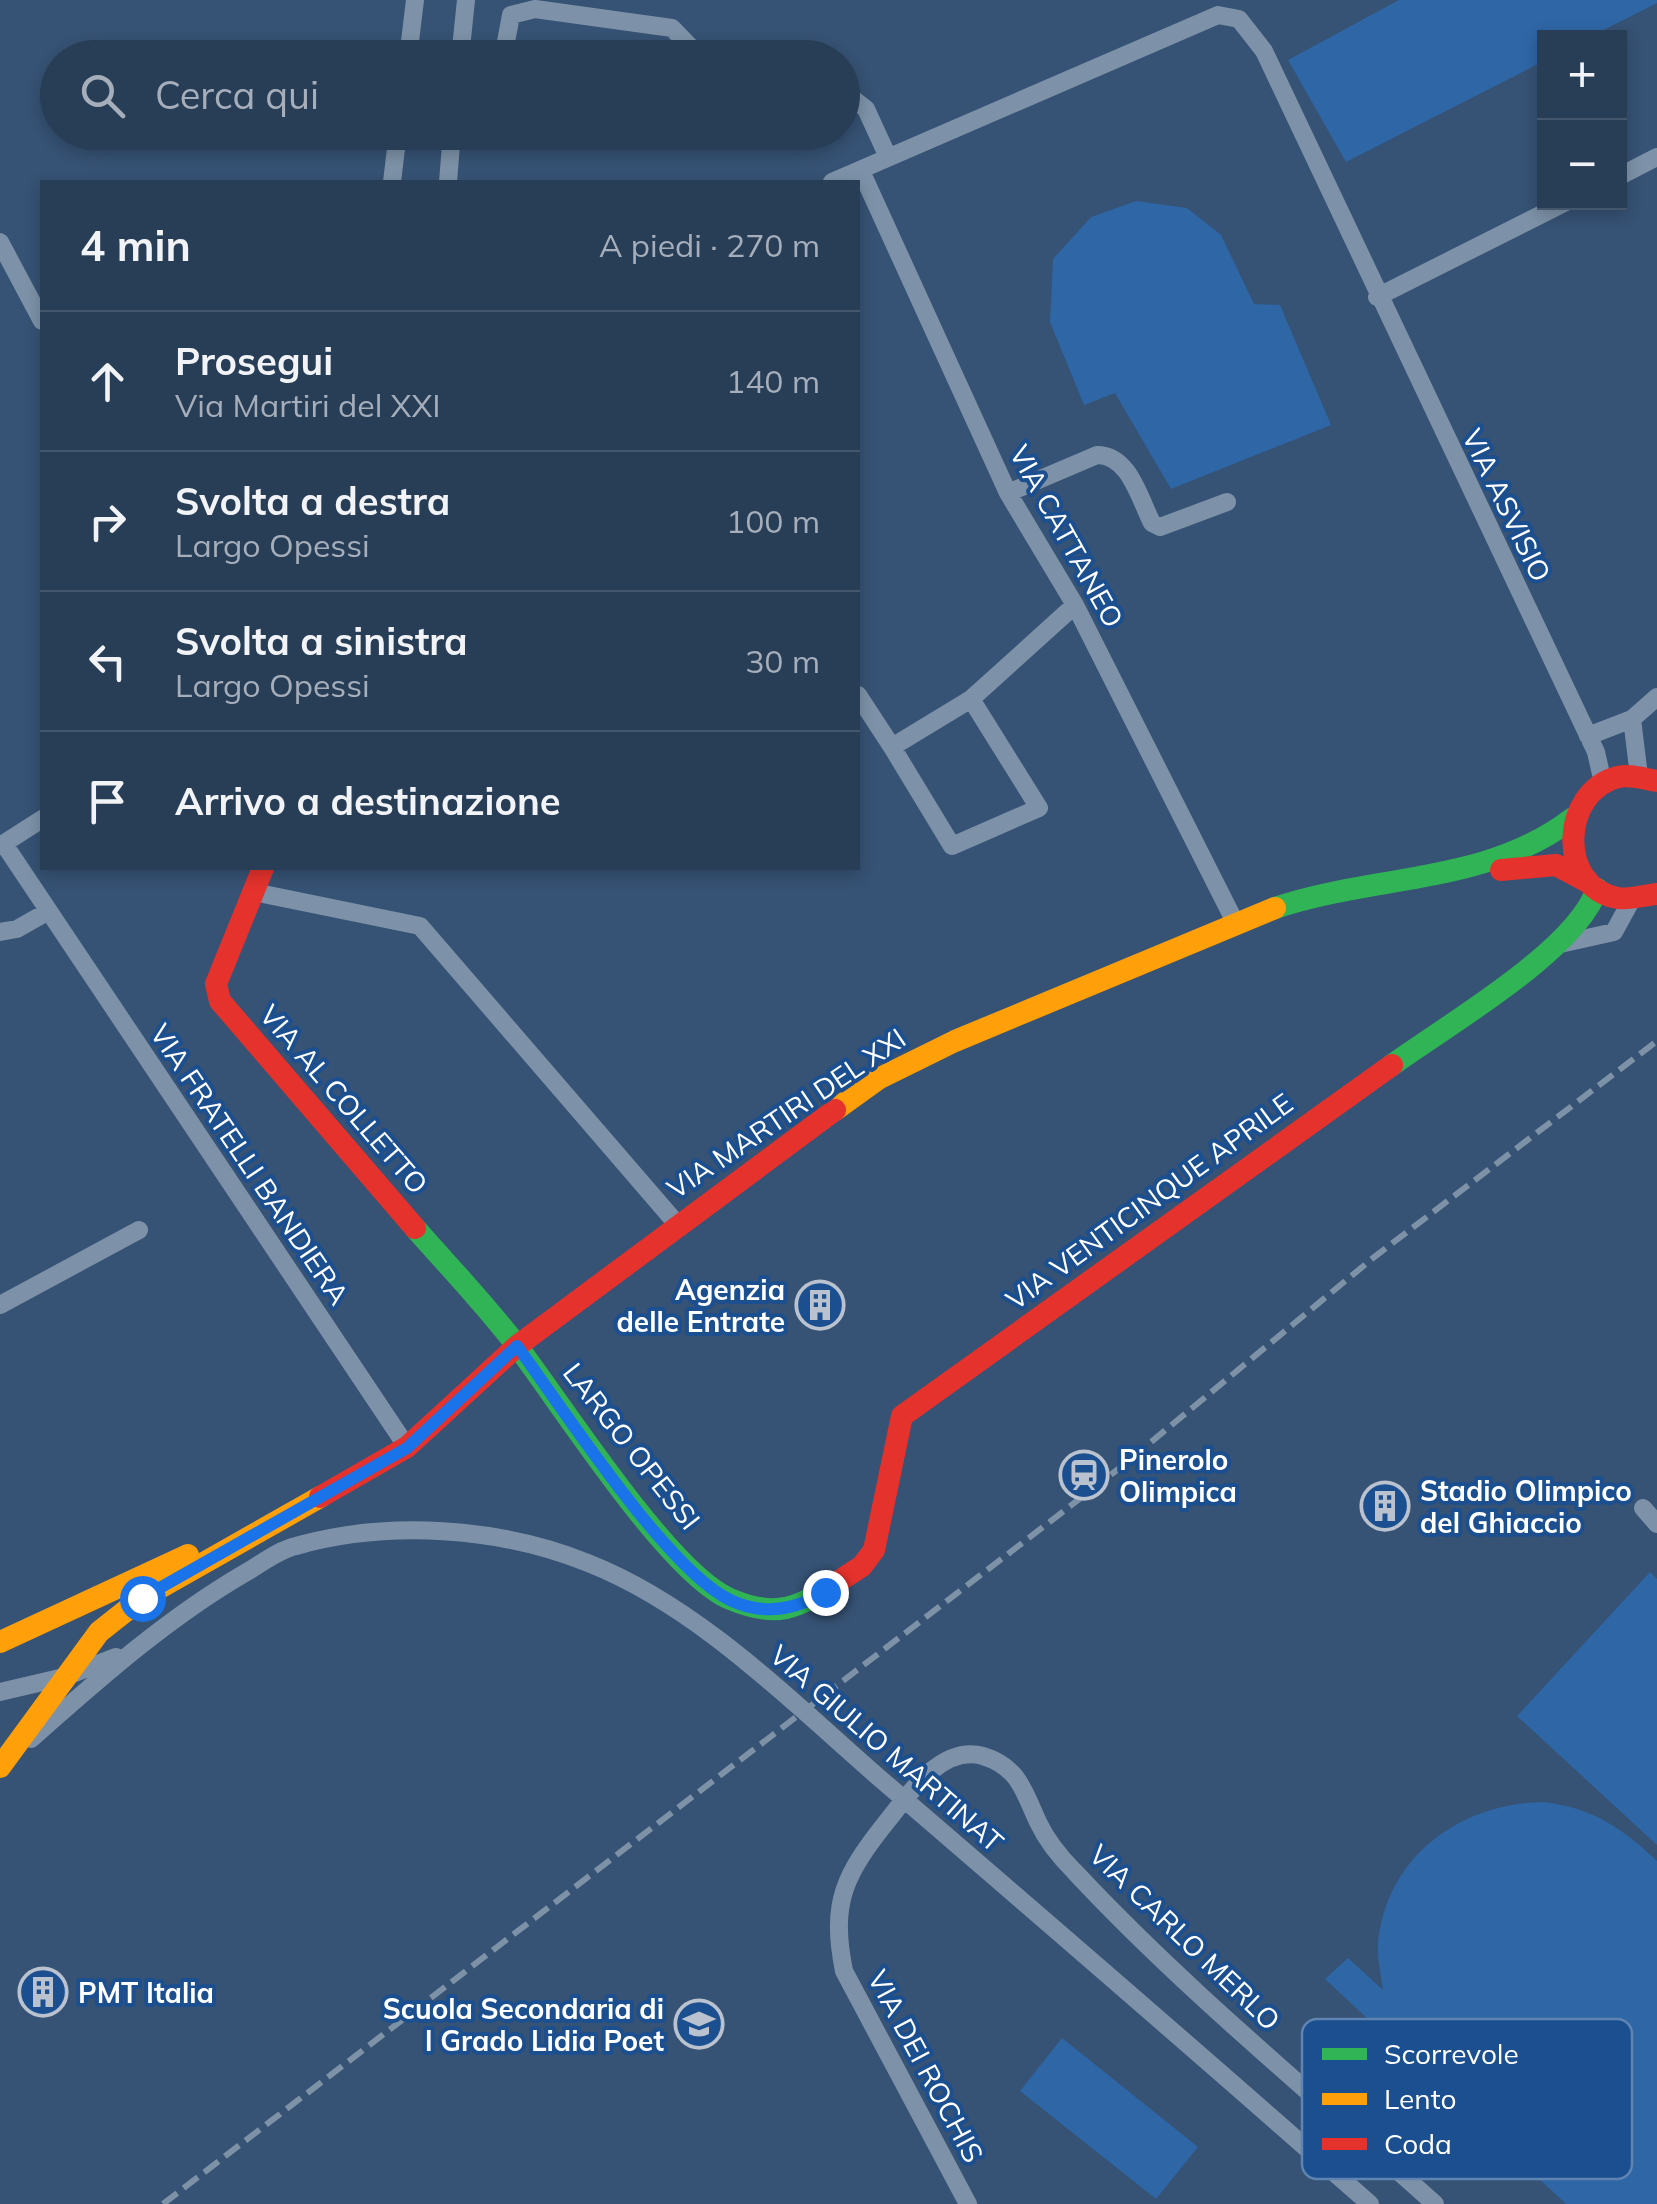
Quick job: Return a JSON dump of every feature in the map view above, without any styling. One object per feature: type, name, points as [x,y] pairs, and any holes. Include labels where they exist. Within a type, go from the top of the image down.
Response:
[{"type":"street","points":[[410,40],[415,0]]},
{"type":"street","points":[[462,40],[466,0]]},
{"type":"street","points":[[506,40],[511,15],[535,9],[672,28],[683,40]]},
{"type":"street","name":"VIA ASVISIO","points":[[888,157],[1218,16],[1239,19],[1264,51],[1588,736],[1603,782]]},
{"type":"street","points":[[837,180],[888,157],[866,109],[860,104]]},
{"type":"street","points":[[392,180],[396,150]]},
{"type":"street","points":[[448,180],[451,150]]},
{"type":"street","points":[[1627,173],[1657,158]]},
{"type":"street","name":"VIA CATTANEO","points":[[861,171],[1008,493],[1075,604],[1235,922]]},
{"type":"street","points":[[1377,296],[1550,210]]},
{"type":"street","points":[[0,242],[40,317]]},
{"type":"street","points":[[1008,493],[1097,454],[1111,454],[1123,463],[1152,523],[1160,526],[1227,502]]},
{"type":"street","points":[[892,747],[971,698],[1075,604]]},
{"type":"street","points":[[1588,736],[1632,719],[1657,696]]},
{"type":"street","points":[[860,697],[952,846],[1039,808],[971,698]]},
{"type":"street","points":[[1603,782],[1648,779],[1632,719]]},
{"type":"street","name":"VIA MARTIRI DEL XXI","points":[[1431,876],[1550,841],[1573,818],[1584,798],[1603,782]]},
{"type":"street","points":[[1573,818],[1570,847],[1594,887]]},
{"type":"street","points":[[2,845],[40,820]]},
{"type":"street","name":"VIA FRATELLI BANDIERA","points":[[2,845],[407,1448]]},
{"type":"street","name":"VIA MARTIRI DEL XXI","points":[[6,1761],[99,1632],[142,1598],[407,1448],[517,1346],[677,1224],[878,1079],[933,1049],[1235,922],[1305,898],[1431,876],[1556,865],[1594,887],[1646,898]]},
{"type":"street","name":"VIA AL COLLETTO","points":[[262,870],[216,984],[220,1001],[517,1346]]},
{"type":"street","name":"VIA VENTICINQUE APRILE","points":[[862,1566],[874,1550],[902,1416],[1560,944],[1591,908],[1594,887]]},
{"type":"street","points":[[254,892],[420,926],[677,1224]]},
{"type":"street","points":[[1560,944],[1614,932],[1646,898]]},
{"type":"street","points":[[0,932],[18,929],[47,912]]},
{"type":"street","points":[[0,1305],[138,1230]]},
{"type":"street","name":"LARGO OPESSI","points":[[517,1346],[642,1516],[694,1571],[728,1600],[798,1608],[862,1566]]},
{"type":"street","name":"VIA MARTIRI DEL XXI","points":[[0,1642],[298,1508]]},
{"type":"street","points":[[1643,1508],[1657,1524]]},
{"type":"street","name":"VIA GIULIO MARTINAT","points":[[130,1652],[217,1589],[291,1546],[360,1532],[436,1531],[510,1541],[587,1562],[653,1596],[792,1697],[880,1779],[1302,2145]]},
{"type":"street","points":[[0,1692],[64,1677],[130,1652]]},
{"type":"street","name":"VIA MARTIRI DEL XXI","points":[[6,1761],[130,1652]]},
{"type":"street","name":"VIA CARLO MERLO","points":[[956,1758],[980,1755],[1012,1771],[1024,1786],[1048,1839],[1073,1870],[1187,1982],[1302,2085]]},
{"type":"street","name":"VIA DEI ROCHIS","points":[[956,1758],[925,1774],[852,1868],[842,1890],[836,1932],[844,1971],[968,2204]]},
{"type":"street","name":"VIA GIULIO MARTINAT","points":[[1341,2179],[1370,2204]]},
{"type":"street","name":"VIA CARLO MERLO","points":[[1407,2179],[1435,2204]]},
{"type":"shaded area","points":[[1399,0],[1657,0],[1604,30],[1537,30],[1537,65],[1346,162],[1288,60]]},
{"type":"shaded area","points":[[1136,201],[1187,208],[1221,235],[1254,304],[1280,305],[1331,425],[1171,489],[1115,393],[1084,405],[1050,322],[1053,259],[1091,217]]},
{"type":"shaded area","points":[[1650,1572],[1657,1579],[1657,1845],[1517,1716]]},
{"type":"shaded area","points":[[1544,1802],[1577,1809],[1606,1821],[1657,1861],[1657,2204],[1566,2204],[1539,2179],[1632,2179],[1632,2019],[1368,2019],[1325,1979],[1348,1958],[1383,1990],[1378,1944],[1384,1913],[1412,1861],[1457,1824],[1513,1805]]},
{"type":"shaded area","points":[[1062,2038],[1198,2147],[1156,2199],[1020,2091]]},
{"type":"railway","points":[[163,2204],[1121,1467],[1373,1258],[1657,1041]]},
{"type":"traffic: fast","points":[[1275,908],[1504,856],[1573,818]]},
{"type":"traffic: fast","points":[[1392,1065],[1537,961],[1564,937],[1597,889]]},
{"type":"traffic: fast","points":[[415,1228],[508,1334],[648,1524],[705,1583],[730,1599],[774,1609],[810,1599],[836,1583]]},
{"type":"traffic: slow","points":[[835,1110],[878,1079],[955,1041],[1275,908]]},
{"type":"traffic: slow","points":[[0,1767],[99,1632],[142,1598],[320,1497]]},
{"type":"traffic: slow","points":[[0,1642],[188,1555]]},
{"type":"traffic: jam","points":[[1657,781],[1623,776],[1599,786],[1585,800],[1573,839],[1584,876],[1598,890],[1618,898],[1657,894]]},
{"type":"traffic: jam","points":[[1501,870],[1556,865],[1586,881]]},
{"type":"traffic: jam","points":[[262,870],[216,984],[220,1001],[415,1228]]},
{"type":"traffic: jam","points":[[836,1583],[862,1566],[874,1550],[902,1416],[1392,1065]]},
{"type":"traffic: jam","points":[[320,1497],[407,1447],[517,1346],[835,1110]]},
{"type":"place","name":"Agenzia delle Entrate","points":[[820,1305]]},
{"type":"place","name":"Pinerolo Olimpica","points":[[1084,1475]]},
{"type":"place","name":"Stadio Olimpico del Ghiaccio","points":[[1385,1506]]},
{"type":"place","name":"PMT Italia","points":[[43,1992]]},
{"type":"place","name":"Scuola Secondaria di I Grado Lidia Poet","points":[[699,2024]]},
{"type":"route","points":[[142,1598],[407,1448],[517,1346],[642,1516],[694,1571],[728,1600],[776,1609],[798,1608],[825,1592]]}]
